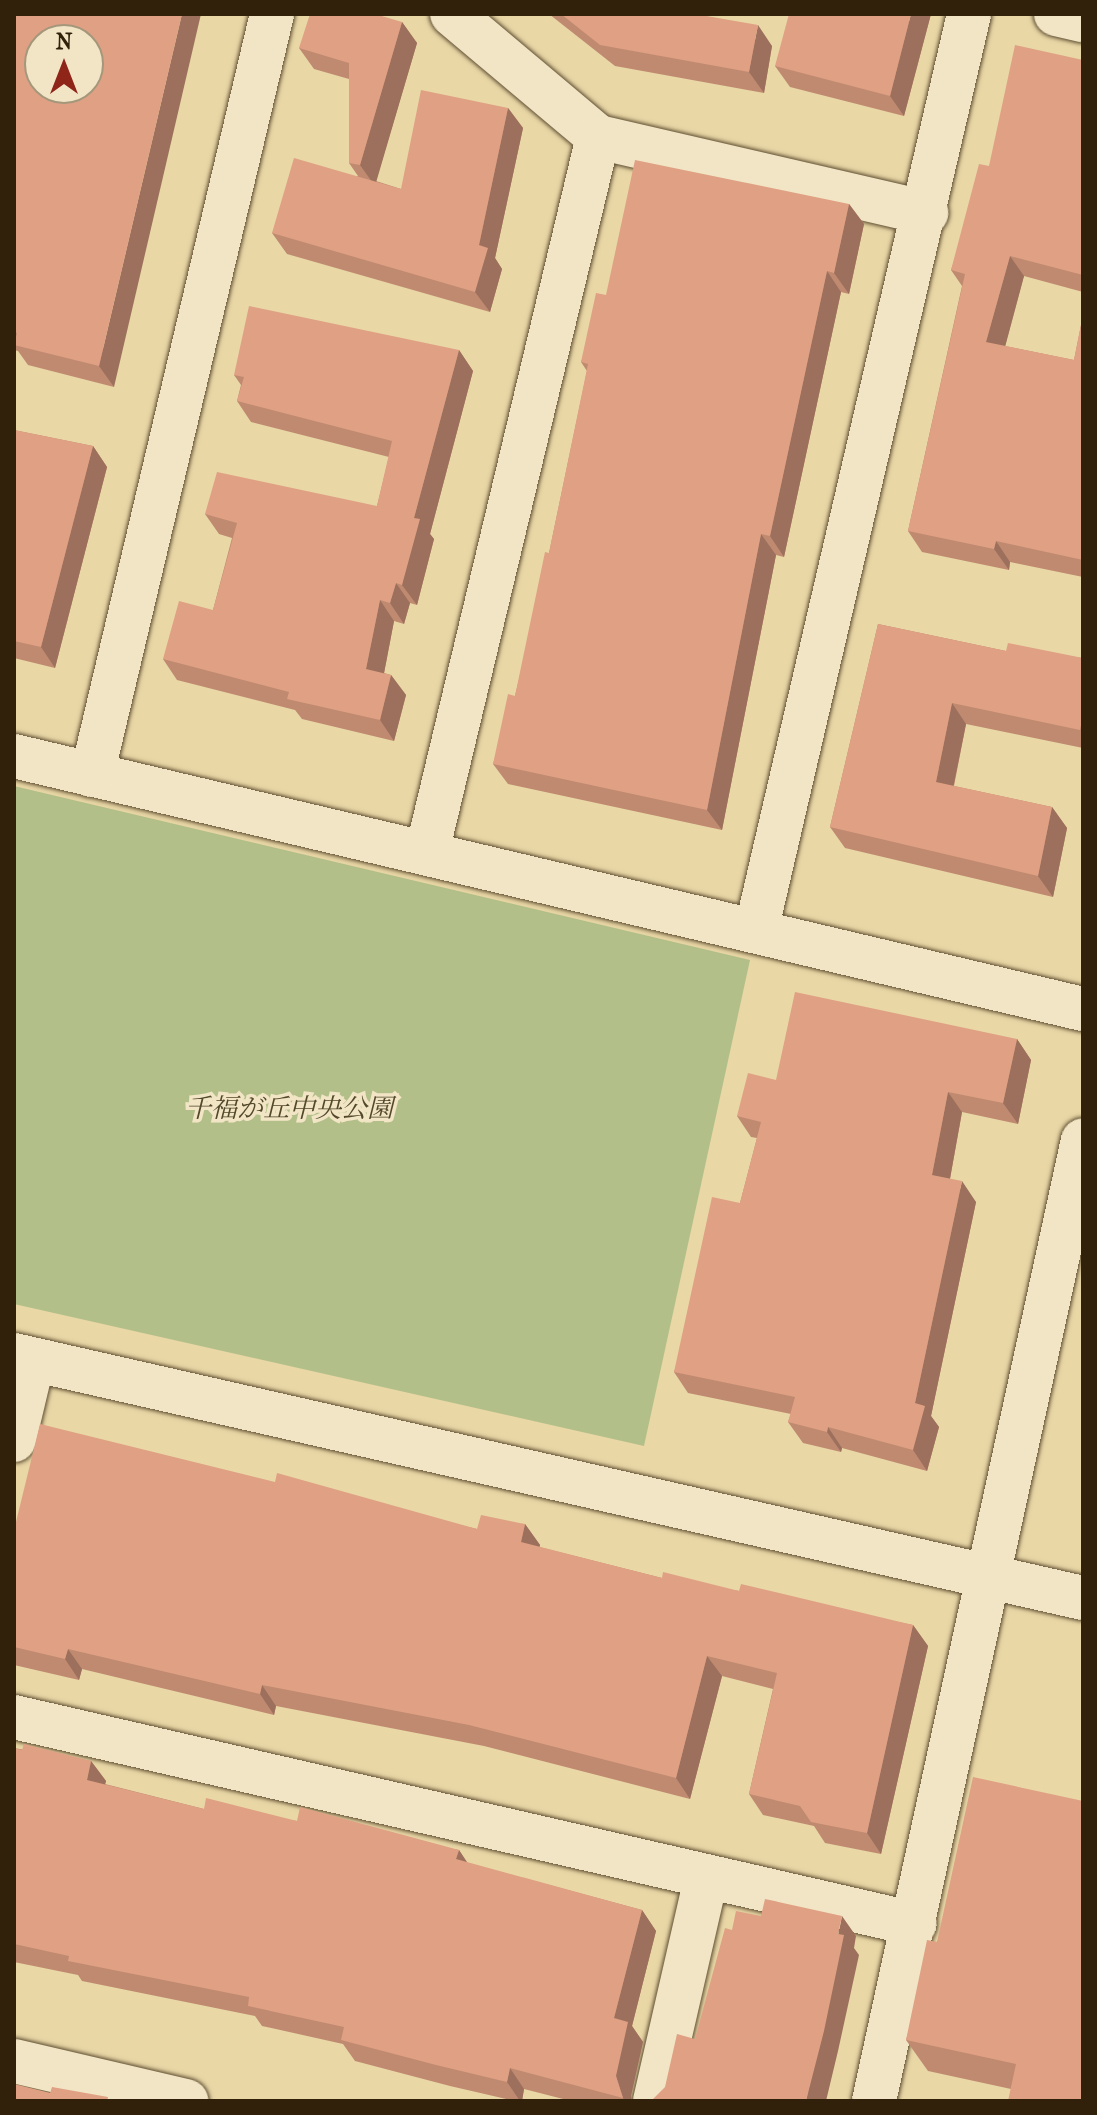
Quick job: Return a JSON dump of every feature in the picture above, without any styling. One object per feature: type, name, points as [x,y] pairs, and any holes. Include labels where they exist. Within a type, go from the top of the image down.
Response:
[{"type":"street","points":[[92,775],[272,14]]},
{"type":"street","points":[[452,14],[598,137],[926,213]]},
{"type":"street","points":[[756,931],[926,213],[969,14]]},
{"type":"street","points":[[1056,14],[1083,20]]},
{"type":"street","points":[[427,852],[598,137]]},
{"type":"street","points":[[14,756],[1083,1009]]},
{"type":"street","points":[[874,2101],[915,1924],[1083,1140]]},
{"type":"street","points":[[14,1440],[24,1358],[1083,1598]]},
{"type":"street","points":[[14,1717],[706,1879],[915,1924]]},
{"type":"street","points":[[655,2101],[706,1879]]},
{"type":"street","points":[[14,2061],[186,2101]]},
{"type":"green space","name":"千福が丘中央公園","points":[[14,786],[750,960],[644,1446],[14,1304]]},
{"type":"building","points":[[14,14],[182,14],[99,366],[14,345],[17,333],[14,332]]},
{"type":"building","points":[[310,14],[375,14],[402,22],[360,165],[349,163],[349,63],[299,48]]},
{"type":"building","points":[[561,14],[695,14],[758,25],[749,72],[600,45]]},
{"type":"building","points":[[789,14],[911,14],[890,96],[775,66]]},
{"type":"building","points":[[1015,45],[1083,60],[1083,275],[1010,256],[986,342],[1074,360],[1083,315],[1083,560],[996,541],[994,549],[908,531],[965,274],[951,270],[979,164],[989,166]]},
{"type":"building","points":[[421,90],[508,108],[479,245],[488,248],[475,292],[272,233],[294,158],[401,189]]},
{"type":"building","points":[[635,160],[849,204],[834,273],[827,271],[770,536],[761,534],[707,810],[493,764],[508,694],[515,696],[545,552],[549,553],[588,364],[581,362],[596,293],[606,295]]},
{"type":"building","points":[[249,306],[459,350],[414,518],[420,519],[402,585],[396,583],[390,603],[380,600],[366,669],[391,675],[380,720],[287,699],[289,692],[163,659],[179,601],[213,610],[237,523],[205,514],[217,472],[377,506],[392,441],[237,401],[244,377],[234,375]]},
{"type":"building","points":[[14,430],[93,446],[41,647],[14,641]]},
{"type":"building","points":[[878,624],[1006,651],[1008,643],[1083,658],[1083,716],[1080,730],[952,703],[936,782],[1052,807],[1038,876],[830,827]]},
{"type":"building","points":[[795,992],[1017,1039],[1003,1103],[948,1092],[932,1175],[962,1181],[915,1403],[925,1406],[913,1450],[828,1427],[827,1432],[788,1422],[795,1397],[674,1372],[712,1197],[740,1203],[761,1122],[737,1116],[748,1073],[776,1080]]},
{"type":"building","points":[[40,1424],[275,1482],[277,1473],[477,1529],[481,1515],[525,1524],[521,1542],[662,1578],[663,1572],[739,1591],[741,1584],[913,1625],[867,1833],[811,1822],[800,1806],[749,1794],[777,1673],[707,1656],[676,1778],[469,1725],[262,1685],[260,1694],[68,1649],[65,1659],[14,1647],[14,1530]]},
{"type":"building","points":[[24,1744],[91,1761],[87,1780],[204,1809],[206,1798],[297,1821],[300,1807],[459,1850],[456,1859],[642,1910],[614,2018],[628,2022],[616,2076],[623,2098],[510,2068],[507,2082],[436,2065],[341,2040],[344,2027],[248,2006],[249,1997],[68,1961],[69,1956],[14,1944],[14,1748],[22,1750]]},
{"type":"building","points":[[973,1777],[1083,1801],[1083,2101],[1008,2101],[1016,2064],[906,2040],[927,1940],[937,1942]]},
{"type":"building","points":[[765,1899],[842,1916],[838,1934],[844,1935],[806,2101],[651,2101],[665,2087],[677,2034],[695,2039],[725,1928],[732,1930],[736,1911],[761,1916]]},
{"type":"building","points":[[14,2084],[50,2093],[52,2087],[108,2097],[107,2101],[14,2101]]}]
